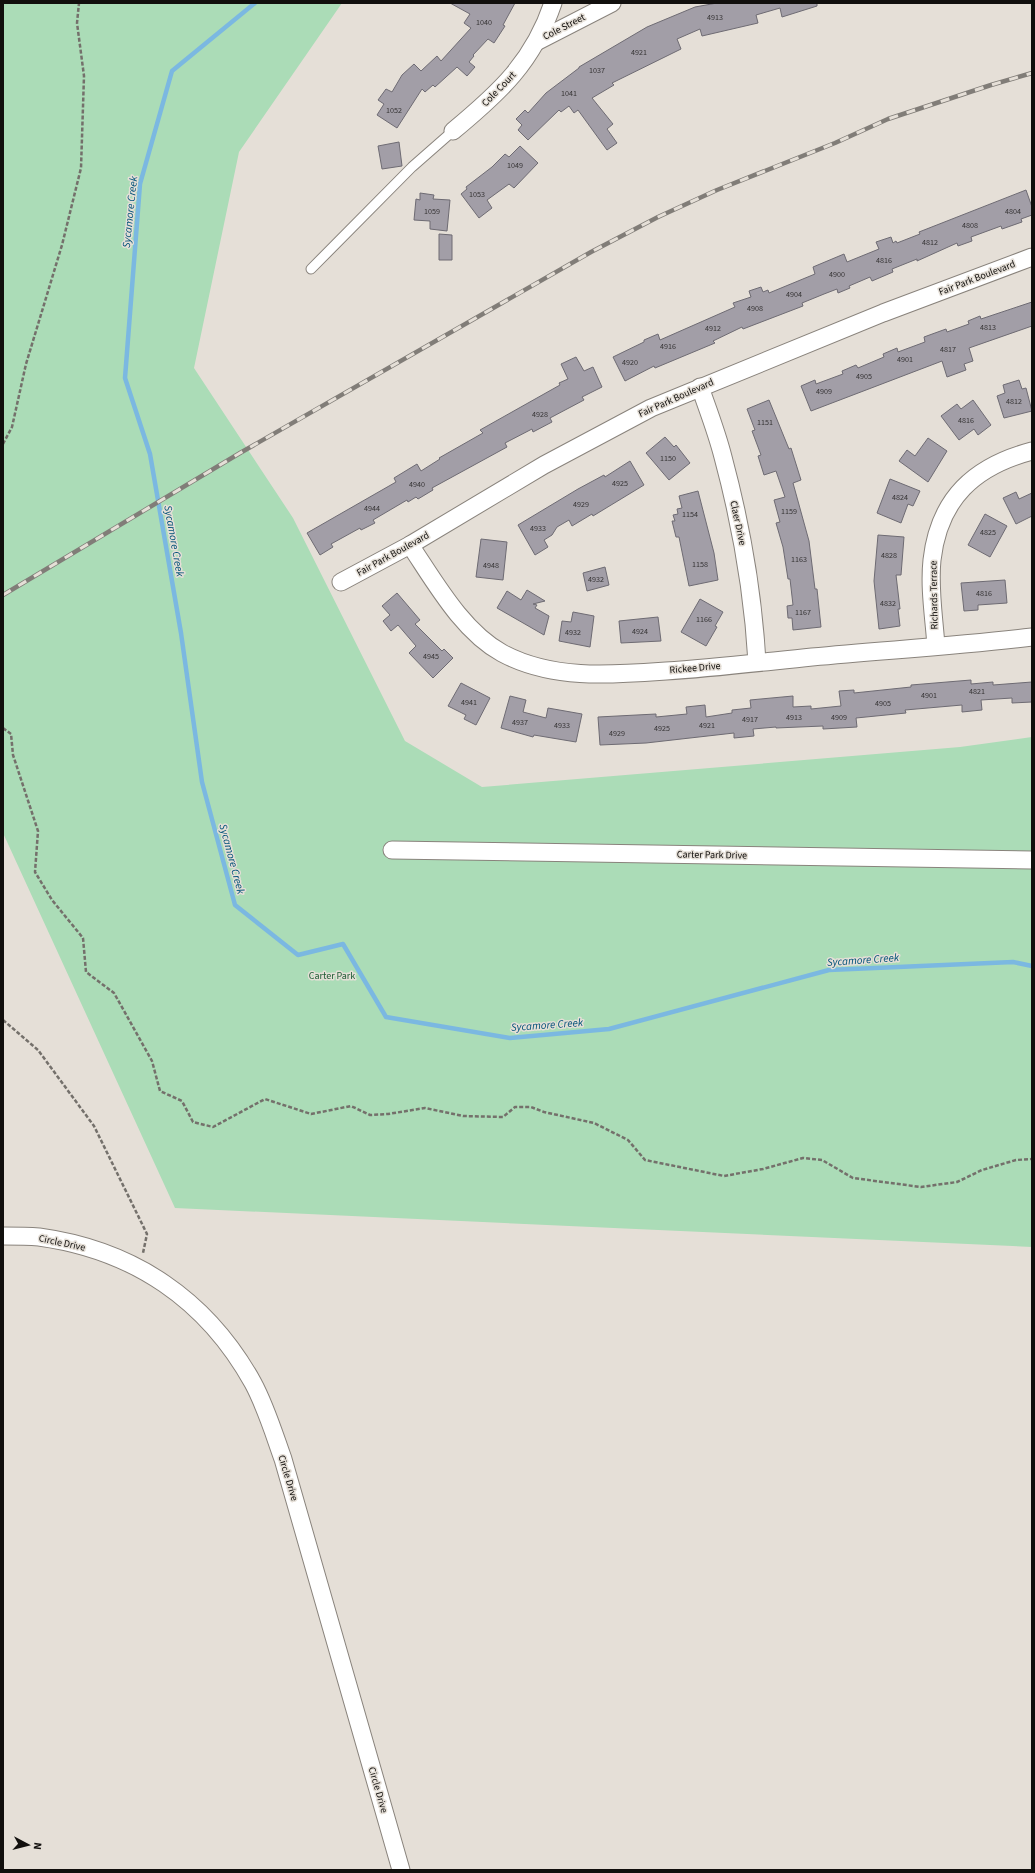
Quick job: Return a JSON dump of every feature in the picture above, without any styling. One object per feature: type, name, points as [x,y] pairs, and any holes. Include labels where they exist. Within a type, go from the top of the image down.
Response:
[{"type":"street","points":[[538,41],[554,3]]},
{"type":"street","name":"Cole Street","points":[[538,41],[612,3]]},
{"type":"street","name":"Cole Court","points":[[453,131],[499,91],[515,73],[538,41]]},
{"type":"street","name":"Fair Park Boulevard","points":[[341,582],[410,545],[544,465],[651,408],[883,313],[1032,257]]},
{"type":"street","name":"Claer Drive","points":[[700,387],[723,456],[740,528],[754,613],[757,662]]},
{"type":"street","name":"Richards Terrace","points":[[936,646],[932,587],[932,560],[937,538],[945,515],[956,494],[974,477],[1001,460],[1032,451]]},
{"type":"street","name":"Rickee Drive","points":[[410,545],[443,596],[481,637],[502,652],[528,664],[562,672],[612,675],[695,669],[1032,637]]},
{"type":"street","name":"Carter Park Drive","points":[[392,850],[1032,860]]},
{"type":"street","name":"Circle Drive","points":[[3,1236],[38,1237],[77,1244],[116,1257],[180,1294],[206,1317],[233,1351],[253,1384],[268,1417],[283,1459],[401,1870]]},
{"type":"lane","points":[[311,269],[412,167],[453,131]]},
{"type":"path","points":[[3,444],[12,427],[26,364],[62,245],[81,168],[84,76],[77,22],[79,3]]},
{"type":"path","points":[[3,728],[11,734],[13,755],[38,831],[35,872],[52,900],[83,938],[86,972],[114,993],[152,1061],[160,1091],[182,1101],[193,1122],[213,1127],[265,1099],[311,1114],[351,1106],[370,1115],[388,1114],[425,1108],[463,1116],[503,1117],[515,1107],[531,1107],[544,1112],[594,1124],[622,1136],[628,1140],[645,1160],[724,1176],[763,1169],[803,1158],[822,1160],[853,1178],[921,1187],[957,1182],[982,1170],[1016,1160],[1032,1159]]},
{"type":"path","points":[[3,1020],[38,1050],[94,1126],[147,1234],[139,1269]]},
{"type":"green space","name":"Carter Park","points":[[3,3],[342,3],[239,152],[194,368],[293,518],[405,741],[482,787],[960,747],[1032,737],[1032,1247],[175,1208],[3,833]]},
{"type":"building","points":[[450,3],[515,3],[503,25],[505,26],[494,43],[488,39],[473,55],[474,56],[469,62],[475,67],[467,76],[457,67],[435,87],[433,85],[425,92],[422,89],[397,128],[377,115],[384,104],[378,100],[386,89],[392,92],[402,75],[414,64],[421,71],[437,56],[441,61],[471,28],[464,23],[470,14]]},
{"type":"building","points":[[717,3],[817,3],[817,6],[782,17],[780,8],[756,15],[758,23],[702,36],[700,29],[677,39],[681,49],[612,83],[614,85],[592,98],[613,124],[607,129],[617,143],[607,150],[578,110],[574,113],[569,106],[561,112],[559,110],[528,140],[518,130],[522,125],[516,119],[525,110],[528,113],[546,93],[579,67],[647,27],[695,7]]},
{"type":"building","points":[[399,142],[402,166],[382,169],[378,146]]},
{"type":"building","points":[[520,146],[538,163],[514,188],[509,184],[487,200],[492,208],[479,218],[461,194],[467,189],[466,187],[492,167],[505,154],[509,157]]},
{"type":"building","points":[[1026,190],[1032,207],[1032,215],[1021,219],[1022,222],[1002,229],[1001,226],[971,237],[972,241],[958,246],[957,243],[917,261],[917,259],[892,269],[893,272],[872,281],[870,277],[849,286],[850,288],[838,293],[837,289],[824,294],[802,303],[803,306],[743,329],[742,327],[713,341],[715,343],[655,368],[654,366],[625,381],[613,357],[658,334],[660,340],[735,307],[733,303],[751,297],[749,291],[761,287],[763,292],[768,290],[769,293],[815,274],[813,267],[844,254],[847,262],[879,249],[876,242],[891,237],[893,243],[896,241],[897,243],[920,234],[919,232]]},
{"type":"building","points":[[420,193],[434,195],[433,199],[450,200],[447,231],[430,229],[430,221],[414,220],[416,199],[420,200]]},
{"type":"building","points":[[439,234],[452,235],[452,260],[439,260]]},
{"type":"building","points":[[1032,302],[1032,326],[969,348],[973,361],[964,364],[966,370],[947,377],[942,361],[811,411],[801,386],[815,380],[816,384],[843,374],[842,371],[856,365],[858,368],[884,357],[883,354],[897,348],[898,352],[925,342],[924,337],[946,329],[947,332],[969,324],[968,321],[980,316],[981,319]]},
{"type":"building","points":[[576,357],[584,371],[593,367],[602,387],[582,397],[584,400],[550,418],[552,422],[533,432],[532,429],[505,443],[507,447],[432,488],[433,490],[418,499],[416,497],[408,502],[407,500],[373,520],[375,523],[361,530],[360,528],[331,544],[333,547],[320,555],[307,533],[396,482],[394,478],[417,464],[421,471],[440,459],[439,458],[483,433],[480,430],[560,385],[559,383],[568,379],[561,364]]},
{"type":"building","points":[[1019,380],[1022,389],[1026,388],[1032,411],[1004,418],[997,396],[1005,393],[1003,385]]},
{"type":"building","points":[[769,400],[789,449],[791,448],[801,480],[793,483],[809,541],[815,589],[817,589],[821,627],[793,630],[792,618],[788,618],[787,606],[793,605],[790,579],[788,579],[783,547],[776,523],[780,522],[774,500],[785,497],[776,471],[764,475],[758,456],[761,455],[752,431],[755,430],[747,409]]},
{"type":"building","points":[[973,400],[991,425],[978,435],[974,429],[959,440],[941,416],[957,404],[961,409]]},
{"type":"building","points":[[665,437],[674,447],[676,445],[690,463],[669,480],[646,453]]},
{"type":"building","points":[[928,438],[947,451],[928,482],[899,461],[907,450],[915,456]]},
{"type":"building","points":[[630,461],[644,485],[593,516],[592,514],[572,526],[569,520],[557,527],[552,535],[544,540],[548,547],[535,555],[518,525],[578,489],[604,475],[605,477]]},
{"type":"building","points":[[890,479],[920,491],[913,506],[908,504],[901,523],[877,513]]},
{"type":"building","points":[[698,491],[714,553],[718,580],[689,586],[679,537],[676,537],[672,521],[675,521],[673,515],[678,514],[677,509],[682,508],[679,496]]},
{"type":"building","points":[[1016,492],[1019,499],[1032,493],[1032,516],[1016,524],[1003,498]]},
{"type":"building","points":[[985,514],[1007,526],[990,557],[968,545]]},
{"type":"building","points":[[878,535],[904,537],[901,575],[896,575],[900,609],[898,609],[900,626],[879,629],[874,581]]},
{"type":"building","points":[[481,539],[507,542],[503,580],[476,577]]},
{"type":"building","points":[[605,567],[609,585],[587,591],[583,573]]},
{"type":"building","points":[[1005,580],[1007,603],[978,605],[978,610],[964,611],[961,583]]},
{"type":"building","points":[[527,590],[545,601],[533,604],[537,605],[535,608],[549,616],[544,635],[497,608],[507,591],[521,600]]},
{"type":"building","points":[[397,593],[420,620],[415,624],[442,651],[444,649],[453,658],[433,678],[409,653],[416,646],[398,625],[391,631],[383,621],[390,615],[382,606]]},
{"type":"building","points":[[700,599],[723,612],[715,626],[717,627],[706,646],[681,632]]},
{"type":"building","points":[[573,612],[594,616],[590,647],[559,641],[562,621],[571,622]]},
{"type":"building","points":[[658,617],[661,641],[621,643],[619,621]]},
{"type":"building","points":[[971,680],[971,684],[993,682],[993,685],[1032,682],[1032,702],[1012,703],[1012,698],[981,700],[982,710],[962,712],[962,705],[905,710],[906,713],[856,718],[857,727],[823,729],[823,726],[776,727],[753,729],[754,736],[734,738],[734,733],[646,743],[600,745],[598,717],[656,714],[656,717],[687,714],[686,707],[705,705],[706,717],[732,713],[732,710],[751,708],[750,700],[793,696],[793,707],[811,706],[811,709],[841,706],[839,691],[854,690],[854,693],[911,687],[911,685]]},
{"type":"building","points":[[461,683],[490,698],[476,725],[464,719],[466,715],[448,706]]},
{"type":"building","points":[[510,696],[526,700],[523,712],[546,718],[548,708],[582,714],[576,742],[534,735],[533,737],[501,728]]},
{"type":"waterway","name":"Sycamore Creek","points":[[255,3],[172,71],[140,184],[125,378],[150,454],[181,633],[202,782],[235,905],[298,955],[343,944],[386,1017],[510,1038],[609,1029],[829,970],[1013,962],[1032,966]]},
{"type":"railway","points":[[3,595],[240,453],[591,252],[658,217],[717,190],[835,143],[888,119],[1032,73]]}]
